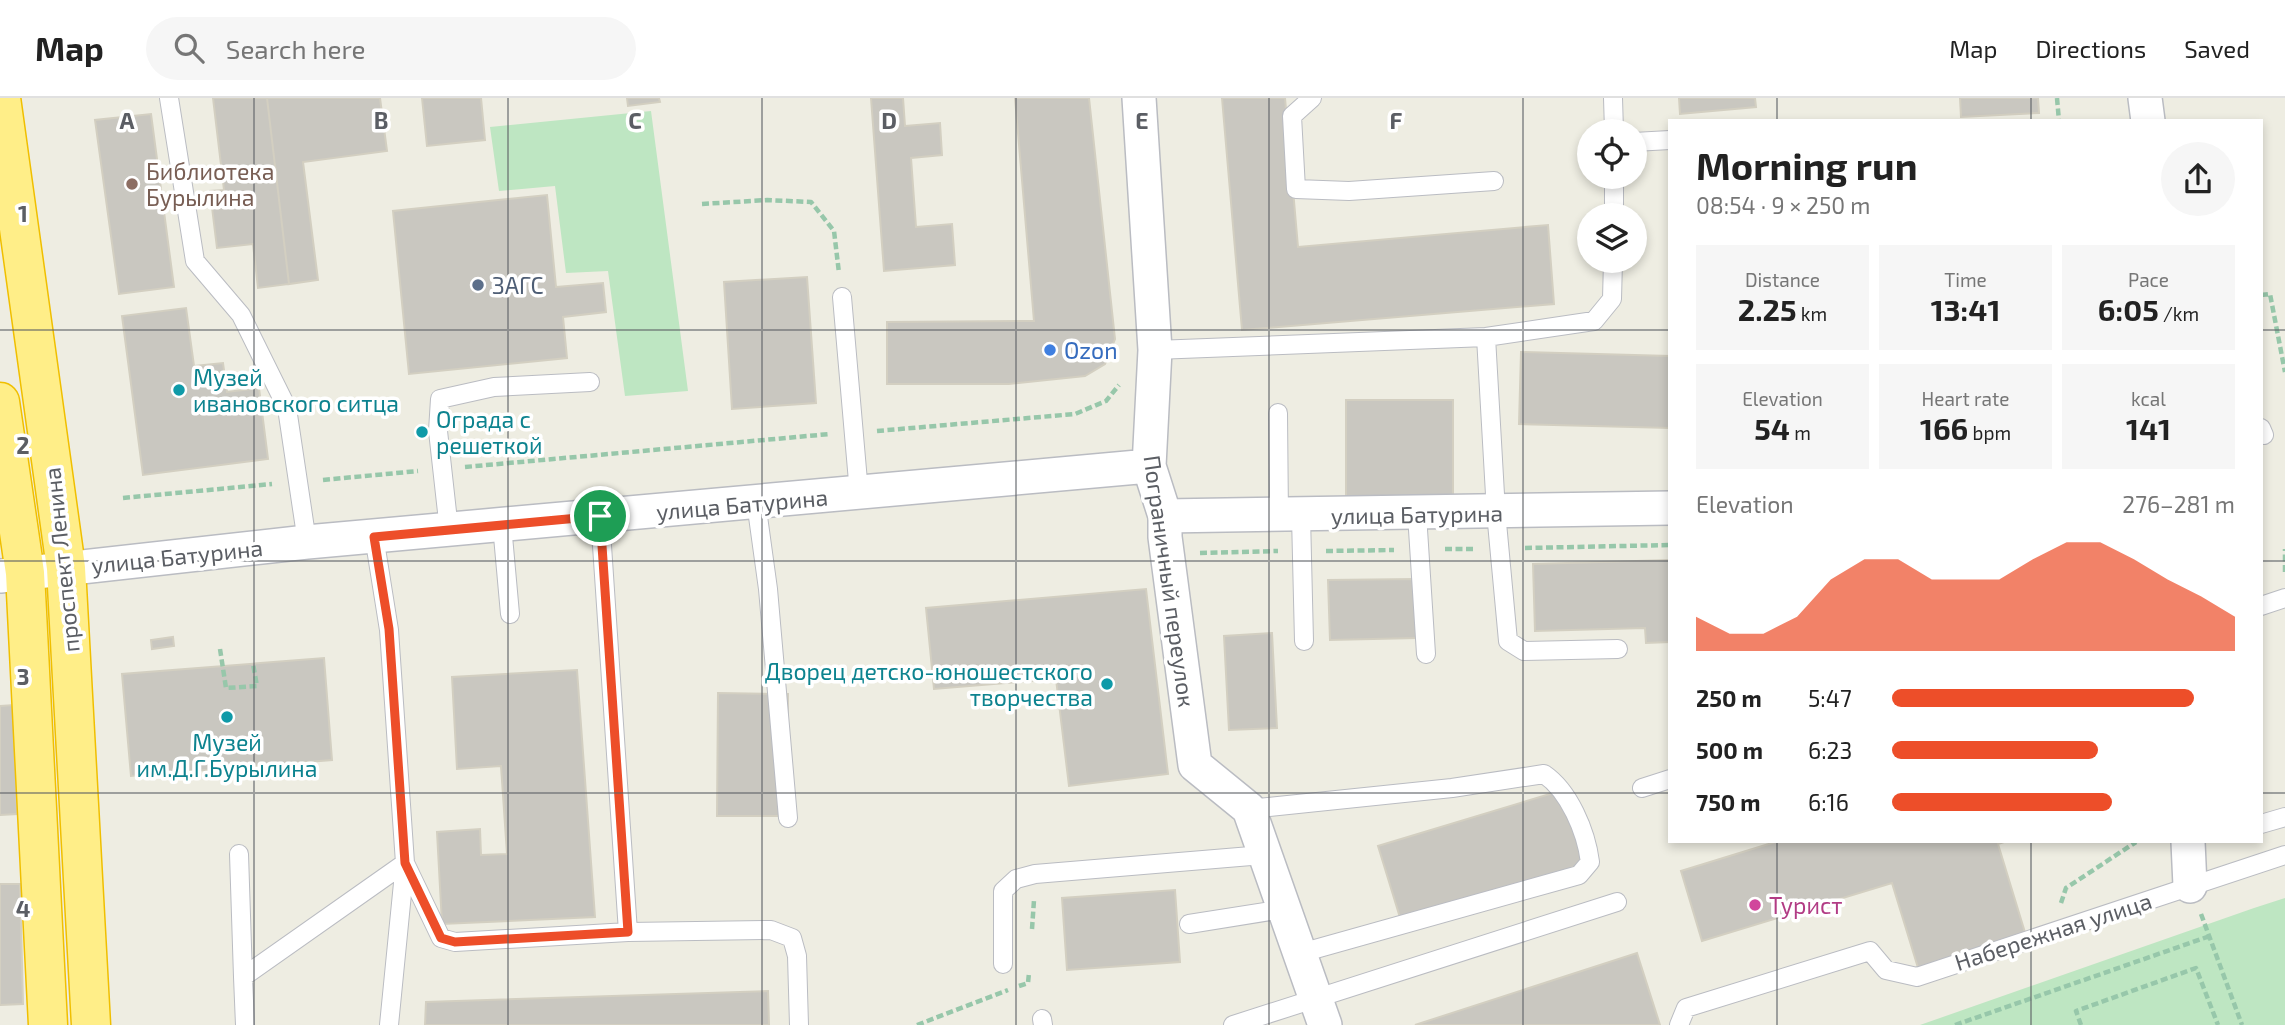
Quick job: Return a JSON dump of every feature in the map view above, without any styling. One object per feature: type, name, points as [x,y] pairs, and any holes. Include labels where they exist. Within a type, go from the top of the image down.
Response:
[{"type":"highway","name":"проспект Ленина","points":[[1,98],[66,568],[91,1025]]},
{"type":"highway","name":"проспект Ленина","points":[[0,402],[48,1025]]},
{"type":"street","name":"Пограничный переулок","points":[[1139,98],[1155,351],[1150,466],[1165,516],[1165,537],[1195,765],[1249,809]]},
{"type":"street","points":[[2145,98],[2148,119]]},
{"type":"street","name":"улица Батурина","points":[[12,575],[307,542],[1150,466]]},
{"type":"street","name":"улица Батурина","points":[[1165,516],[1290,517],[1668,508]]},
{"type":"street","points":[[1249,809],[1263,855],[1321,1012]]},
{"type":"street","points":[[2190,886],[2193,843]]},
{"type":"lane","points":[[169,98],[195,261],[241,315],[286,408],[307,542]]},
{"type":"lane","points":[[1312,98],[1292,116],[1296,189],[1349,191],[1494,181]]},
{"type":"lane","points":[[1613,98],[1614,119]]},
{"type":"lane","points":[[1647,141],[1668,140]]},
{"type":"lane","points":[[1155,351],[1249,344],[1486,337],[1594,321],[1612,299],[1613,273]]},
{"type":"lane","points":[[842,297],[859,493]]},
{"type":"lane","points":[[1486,337],[1504,625],[1508,641],[1524,651],[1618,649]]},
{"type":"lane","points":[[449,530],[438,430],[440,399],[494,387],[590,382]]},
{"type":"lane","points":[[1278,413],[1304,641]]},
{"type":"lane","points":[[756,502],[768,589],[788,818]]},
{"type":"lane","points":[[1417,514],[1426,654]]},
{"type":"lane","points":[[600,516],[628,932]]},
{"type":"lane","points":[[502,525],[510,614]]},
{"type":"lane","points":[[374,537],[389,629],[405,863],[389,1025]]},
{"type":"lane","points":[[2263,605],[2285,598]]},
{"type":"lane","points":[[1249,809],[1452,788],[1544,774],[1560,785],[1588,847],[1590,862],[1579,875],[1301,953]]},
{"type":"lane","points":[[1642,788],[1668,780]]},
{"type":"lane","points":[[2263,823],[2285,817]]},
{"type":"lane","points":[[239,854],[245,1025]]},
{"type":"lane","points":[[1003,964],[1003,891],[1016,880],[1035,874],[1263,855]]},
{"type":"lane","name":"Набережная улица","points":[[1679,1025],[1686,1008],[1870,951],[1886,970],[1917,977],[2285,855]]},
{"type":"lane","points":[[405,863],[441,938],[455,942],[628,932],[771,930],[792,938],[797,956],[799,1025]]},
{"type":"lane","points":[[243,977],[405,863]]},
{"type":"lane","points":[[1234,1025],[1321,1012],[1617,902]]},
{"type":"lane","points":[[1189,924],[1283,909]]},
{"type":"path","points":[[2057,98],[2059,119]]},
{"type":"path","points":[[702,204],[767,200],[811,202],[834,231],[842,297]]},
{"type":"path","points":[[2263,295],[2270,294],[2285,372]]},
{"type":"path","points":[[123,498],[1075,414],[1106,401],[1121,383]]},
{"type":"path","points":[[220,649],[226,688],[257,686],[253,664]]},
{"type":"path","points":[[2060,907],[2066,888],[2134,843]]},
{"type":"path","points":[[2190,886],[2242,1025]]},
{"type":"path","points":[[1955,1025],[2210,936]]},
{"type":"path","points":[[2081,1025],[2076,1011],[2196,968],[2218,1025]]},
{"type":"path","points":[[917,1025],[1028,983]]},
{"type":"green space","points":[[651,111],[688,391],[625,396],[608,271],[566,273],[555,186],[499,191],[490,127]]},
{"type":"green space","points":[[2285,898],[2285,1025],[1920,1025],[2254,908]]},
{"type":"building","points":[[213,98],[267,98],[289,284],[258,288],[253,244],[217,248],[210,191],[224,190]]},
{"type":"building","points":[[267,98],[380,98],[387,151],[303,162],[318,280],[289,284]]},
{"type":"building","points":[[422,98],[481,98],[485,140],[427,146]]},
{"type":"building","points":[[627,98],[659,98],[660,102],[628,106]]},
{"type":"building","points":[[871,98],[903,98],[905,126],[940,123],[942,155],[911,158],[916,227],[952,224],[955,265],[884,271]]},
{"type":"building","points":[[1015,98],[1089,98],[1115,339],[1105,364],[1085,376],[1009,384],[887,384],[887,322],[1034,321]]},
{"type":"building","points":[[1222,98],[1285,98],[1298,247],[1548,225],[1554,304],[1242,330]]},
{"type":"building","points":[[1679,98],[1755,98],[1756,107],[1680,114]]},
{"type":"building","points":[[1960,98],[2038,98],[2039,113],[1961,117]]},
{"type":"building","name":"Библиотека Бурылина","points":[[151,114],[174,287],[119,294],[95,120]]},
{"type":"building","name":"ЗАГС","points":[[547,195],[556,287],[603,283],[606,312],[563,317],[567,358],[409,374],[393,211]]},
{"type":"building","points":[[807,277],[816,403],[732,409],[724,282]]},
{"type":"building","name":"Музей ивановского ситца","points":[[186,308],[194,366],[223,363],[227,392],[259,388],[268,459],[143,475],[122,316]]},
{"type":"building","points":[[1521,352],[1668,356],[1668,428],[1519,424]]},
{"type":"building","points":[[1346,400],[1453,400],[1453,500],[1346,499]]},
{"type":"building","points":[[1668,560],[1668,642],[1646,643],[1645,628],[1535,631],[1533,564]]},
{"type":"building","points":[[1415,579],[1416,638],[1330,640],[1328,580]]},
{"type":"building","name":"Дворец детско-юношестского творчества","points":[[1146,589],[1168,774],[1069,786],[1056,679],[934,689],[926,608]]},
{"type":"building","points":[[1272,633],[1277,728],[1229,730],[1224,636]]},
{"type":"building","points":[[173,637],[174,646],[152,649],[151,640]]},
{"type":"building","name":"Музей им.Д.Г.Бурылина","points":[[324,658],[332,760],[131,776],[122,674]]},
{"type":"building","points":[[577,670],[595,917],[442,924],[437,832],[480,829],[481,855],[507,854],[501,766],[457,769],[452,677]]},
{"type":"building","points":[[718,693],[788,694],[787,816],[717,816]]},
{"type":"building","points":[[14,705],[17,814],[0,815],[0,706]]},
{"type":"building","points":[[1563,790],[1587,868],[1402,924],[1378,846]]},
{"type":"building","name":"Турист","points":[[1772,843],[2001,843],[1998,844],[2027,939],[1919,971],[1892,883],[1702,941],[1681,871]]},
{"type":"building","points":[[0,884],[20,884],[23,1004],[0,1005]]},
{"type":"building","points":[[1175,890],[1180,962],[1067,970],[1062,898]]},
{"type":"building","points":[[1637,953],[1660,1025],[1415,1025]]},
{"type":"building","points":[[768,991],[769,1025],[425,1025],[426,1002]]},
{"type":"place","name":"Библиотека Бурылина","points":[[132,184]]},
{"type":"place","name":"ЗАГС","points":[[478,285]]},
{"type":"place","name":"Ozon","points":[[1050,350]]},
{"type":"place","name":"Музей ивановского ситца","points":[[179,390]]},
{"type":"place","name":"Ограда с решеткой","points":[[422,432]]},
{"type":"place","name":"Дворец детско-юношестского творчества","points":[[1107,684]]},
{"type":"place","name":"Музей им.Д.Г.Бурылина","points":[[227,717]]},
{"type":"place","name":"Турист","points":[[1755,905]]},
{"type":"route","points":[[600,516],[628,932],[455,942],[441,938],[405,863],[389,629],[374,537],[600,516]]}]
